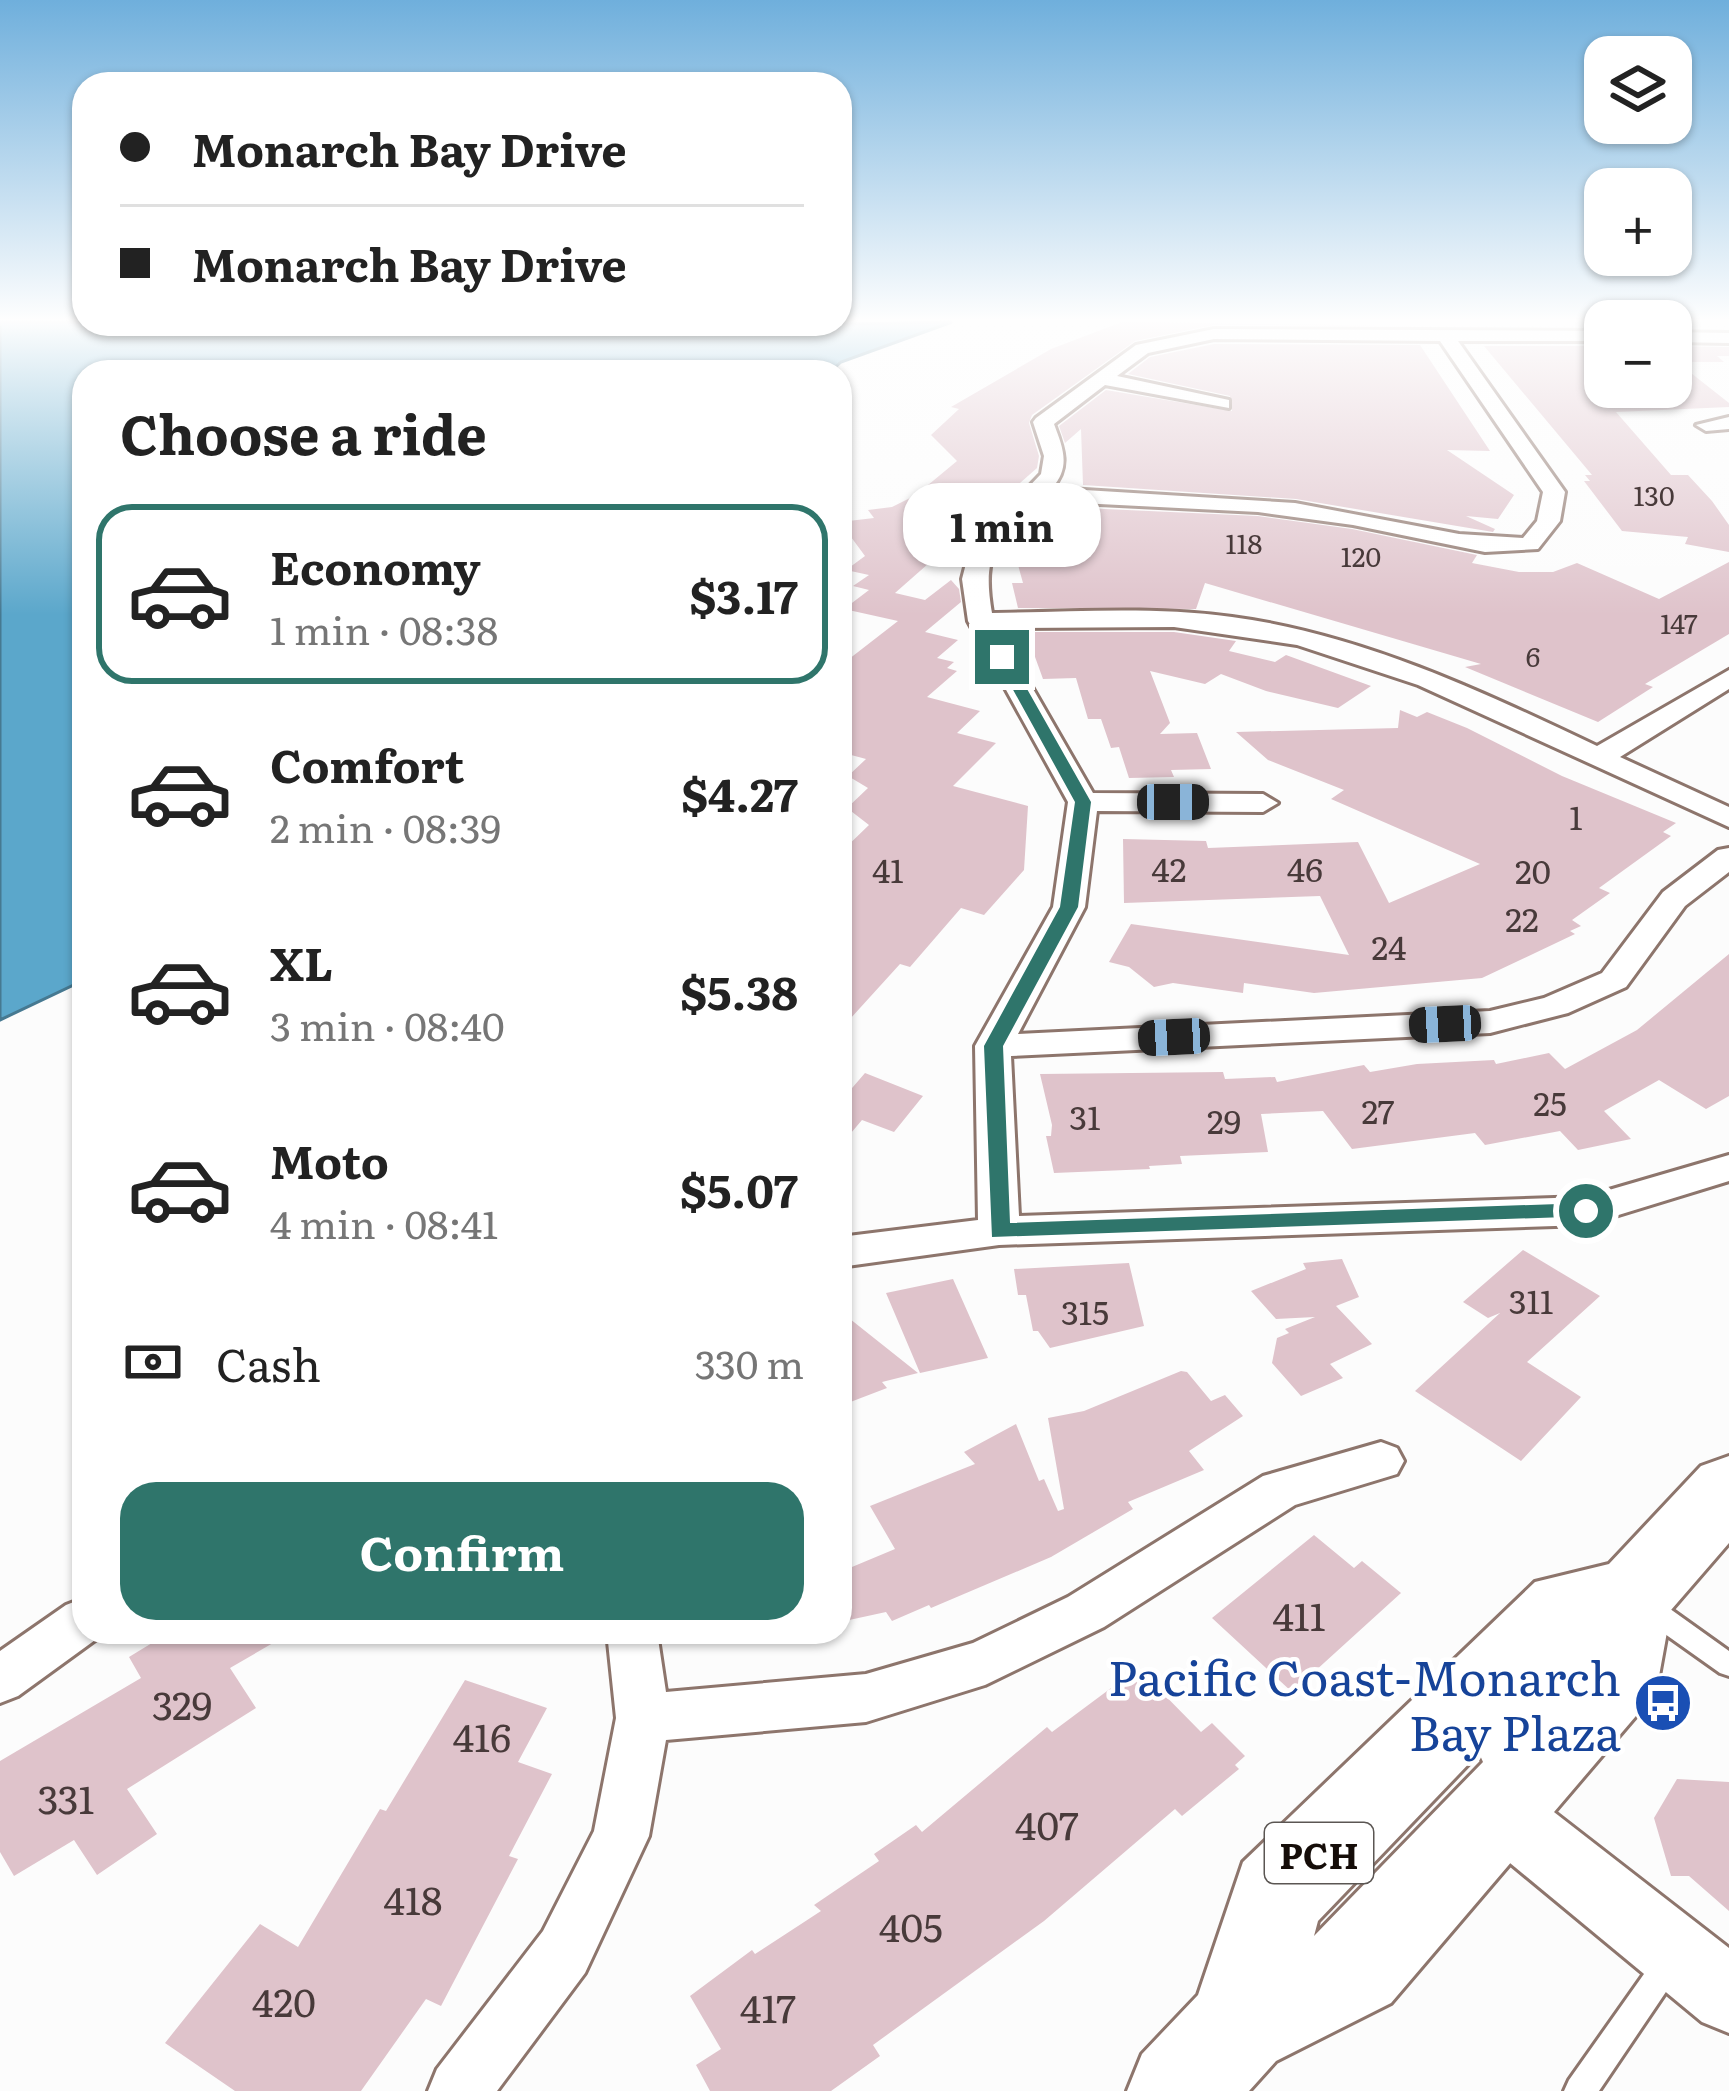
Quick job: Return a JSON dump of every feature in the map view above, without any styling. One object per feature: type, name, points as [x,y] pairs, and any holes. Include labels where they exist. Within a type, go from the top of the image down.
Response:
[{"type":"highway","points":[[1621,1598],[1729,1488]]},
{"type":"highway","name":"PCH","points":[[1621,1598],[1616,1676],[1499,1810],[1356,1968],[1210,2058],[1277,1895],[1565,1607],[1621,1598]]},
{"type":"street","points":[[999,1232],[993,1046],[1069,907],[1083,802],[981,621],[974,579],[978,553],[1051,476],[1055,456],[1046,420]]},
{"type":"street","points":[[1037,494],[1246,504],[1335,514],[1494,545],[1530,544],[1555,506],[1554,492],[1504,420]]},
{"type":"street","points":[[1706,425],[1729,423]]},
{"type":"street","points":[[981,621],[1167,619],[1239,626],[1369,658],[1601,756],[1643,782],[1729,818]]},
{"type":"street","points":[[1601,756],[1729,678]]},
{"type":"street","points":[[1601,756],[1667,770],[1729,795]]},
{"type":"street","points":[[1083,802],[1262,803]]},
{"type":"street","points":[[993,1046],[1490,1022],[1556,1006],[1614,980],[1674,899],[1729,857]]},
{"type":"street","points":[[852,1250],[999,1232],[1586,1211],[1729,1168]]},
{"type":"street","points":[[643,1718],[866,1698],[985,1662],[1086,1612],[1280,1490],[1381,1461]]},
{"type":"street","points":[[0,1680],[72,1629]]},
{"type":"street","points":[[459,2091],[564,1952],[621,1835],[643,1718],[634,1644]]},
{"type":"street","points":[[1499,1810],[1702,1974]]},
{"type":"lane","points":[[1621,1598],[1729,1665]]},
{"type":"lane","points":[[1580,2091],[1702,1974]]},
{"type":"water","points":[[0,420],[72,420],[72,986],[0,1020]]},
{"type":"building","points":[[948,420],[1030,420],[1039,456],[1037,468],[895,593],[925,600],[951,580],[959,589],[961,602],[925,632],[958,640],[937,658],[954,662],[947,668],[957,671],[927,697],[980,711],[957,733],[996,743],[953,786],[1028,806],[1024,870],[984,915],[961,908],[910,967],[900,964],[852,1017],[852,841],[869,825],[852,812],[852,803],[868,788],[852,778],[852,772],[866,759],[852,755],[852,657],[898,621],[852,611],[852,603],[869,590],[853,586],[869,575],[852,571],[852,566],[865,556],[852,538],[852,521],[874,518],[868,510],[892,507],[916,495],[957,461],[931,435]]},
{"type":"building","points":[[1067,420],[1469,420],[1490,451],[1447,450],[1514,495],[1498,519],[1466,516],[1495,529],[1493,532],[1296,499],[1083,485],[1081,429],[1065,443],[1059,426]]},
{"type":"building","points":[[1546,420],[1623,420],[1671,475],[1688,475],[1712,501],[1729,525],[1729,552],[1685,544],[1688,537],[1622,531],[1584,481],[1590,481],[1585,475],[1592,475]]},
{"type":"building","points":[[1083,508],[1258,516],[1352,529],[1477,555],[1472,563],[1519,572],[1553,572],[1577,563],[1659,599],[1729,562],[1729,634],[1645,684],[1653,687],[1598,722],[1465,667],[1481,664],[1205,583],[1196,609],[1018,608],[1012,583],[1023,583],[1018,565],[1033,565],[1027,520],[1036,511],[1084,512]]},
{"type":"building","points":[[1026,632],[1174,632],[1236,641],[1229,651],[1275,662],[1286,655],[1371,686],[1338,708],[1266,691],[1221,674],[1205,684],[1150,671],[1170,723],[1160,734],[1197,733],[1211,769],[1171,770],[1174,777],[1129,778],[1119,747],[1111,748],[1101,719],[1088,719],[1076,678],[1043,679]]},
{"type":"building","points":[[1400,710],[1417,717],[1427,712],[1467,728],[1562,776],[1676,823],[1663,832],[1671,836],[1599,888],[1610,893],[1572,920],[1581,926],[1570,931],[1575,934],[1482,978],[1314,993],[1244,983],[1243,993],[1173,983],[1154,987],[1129,967],[1109,962],[1131,924],[1349,955],[1320,896],[1124,903],[1123,839],[1206,841],[1208,848],[1358,842],[1389,903],[1480,864],[1331,799],[1344,790],[1268,760],[1236,732],[1398,728]]},
{"type":"building","points":[[1729,954],[1729,1096],[1706,1109],[1659,1080],[1604,1111],[1631,1139],[1578,1150],[1560,1131],[1485,1145],[1475,1133],[1352,1149],[1323,1111],[1261,1114],[1268,1152],[1180,1156],[1182,1164],[1150,1169],[1054,1173],[1046,1136],[1051,1136],[1052,1125],[1040,1074],[1223,1072],[1225,1079],[1275,1077],[1277,1082],[1364,1065],[1370,1072],[1417,1064],[1494,1060],[1496,1064],[1549,1053],[1565,1069],[1637,1030]]},
{"type":"building","points":[[865,1073],[923,1096],[894,1132],[862,1120],[852,1132],[852,1088]]},
{"type":"building","points":[[1523,1250],[1600,1296],[1527,1362],[1581,1397],[1521,1461],[1415,1391],[1500,1313],[1488,1318],[1463,1302]]},
{"type":"building","points":[[1342,1259],[1359,1297],[1336,1306],[1372,1344],[1330,1364],[1343,1378],[1301,1396],[1272,1363],[1277,1338],[1289,1333],[1285,1329],[1315,1317],[1276,1319],[1251,1291],[1306,1269],[1303,1263]]},
{"type":"building","points":[[1129,1263],[1144,1326],[1050,1348],[1033,1331],[1026,1295],[1018,1295],[1014,1269]]},
{"type":"building","points":[[953,1279],[988,1358],[920,1373],[886,1293]]},
{"type":"building","points":[[852,1321],[918,1373],[882,1382],[887,1388],[852,1401]]},
{"type":"building","points":[[1181,1371],[1211,1401],[1225,1395],[1243,1416],[1189,1451],[1204,1470],[1128,1502],[1133,1509],[1051,1557],[892,1621],[886,1612],[852,1619],[852,1567],[895,1549],[870,1506],[975,1464],[964,1452],[1016,1424],[1039,1481],[1044,1479],[1058,1511],[1064,1509],[1048,1418],[1084,1411]]},
{"type":"building","points":[[1314,1535],[1354,1568],[1362,1561],[1401,1593],[1292,1692],[1212,1618]]},
{"type":"building","points":[[150,1644],[271,1644],[230,1668],[256,1708],[127,1789],[157,1834],[97,1875],[74,1840],[14,1876],[0,1852],[0,1761],[141,1678],[129,1657]]},
{"type":"building","points":[[1138,1668],[1201,1732],[1212,1723],[1245,1756],[1235,1765],[1239,1769],[1182,1816],[1175,1809],[1044,1921],[873,2045],[880,2056],[831,2091],[710,2091],[696,2065],[721,2049],[690,1996],[752,1950],[755,1954],[821,1911],[814,1905],[879,1861],[874,1854],[916,1825],[922,1832],[1047,1727],[1052,1732]]},
{"type":"building","points":[[465,1680],[547,1708],[518,1762],[552,1774],[509,1856],[518,1859],[441,2006],[426,1999],[361,2091],[235,2091],[165,2043],[260,1924],[298,1947],[380,1809],[386,1811]]},
{"type":"building","points":[[1677,1779],[1729,1782],[1729,1911],[1689,1876],[1671,1876],[1654,1818]]},
{"type":"place","name":"Pacific Coast-Monarch Bay Plaza","points":[[1663,1703]]},
{"type":"route","points":[[1002,657],[1083,802],[1069,907],[993,1046],[999,1232],[1586,1211]]}]
